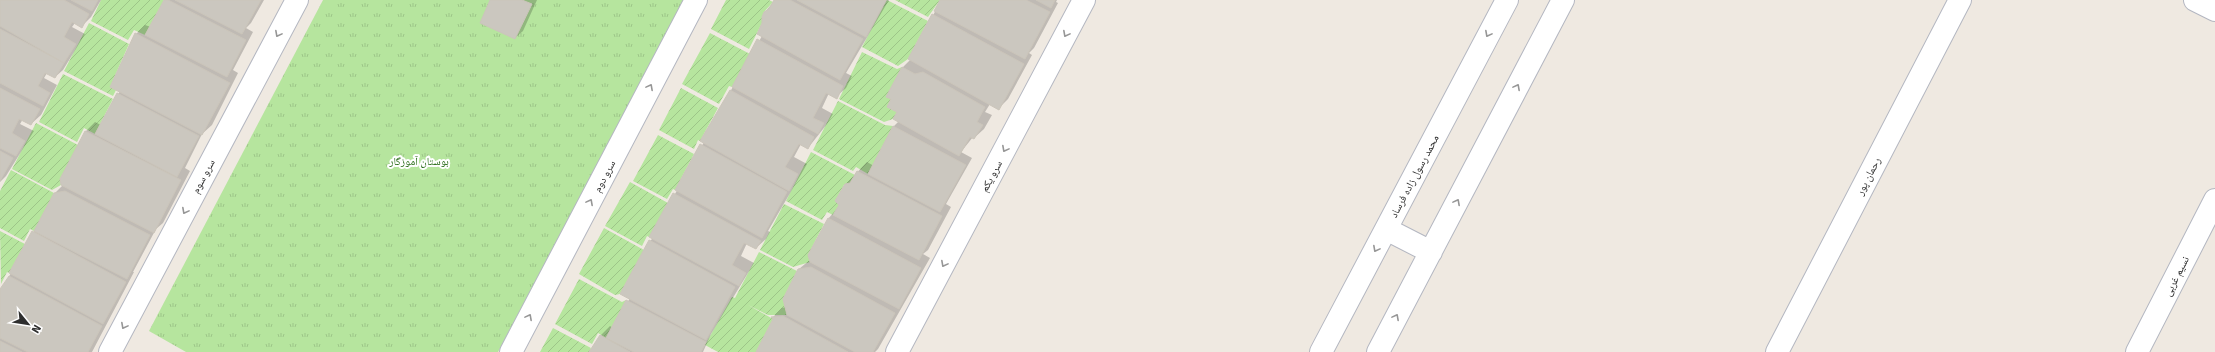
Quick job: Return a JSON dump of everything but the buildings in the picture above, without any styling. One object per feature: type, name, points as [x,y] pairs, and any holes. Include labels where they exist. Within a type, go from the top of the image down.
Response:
[{"type":"street","name":"سرو سوم","points":[[110,352],[297,0]]},
{"type":"street","name":"سرو دوم","points":[[511,352],[696,0]]},
{"type":"street","name":"سرو یکم","points":[[897,352],[1084,0]]},
{"type":"street","name":"محمد رسول زاده فرساد","points":[[1321,352],[1507,0]]},
{"type":"street","points":[[1378,352],[1562,0]]},
{"type":"street","name":"رحمان پور","points":[[1777,352],[1960,0]]},
{"type":"street","points":[[2195,0],[2215,10]]},
{"type":"street","name":"نسیم غربی","points":[[2137,352],[2215,200]]},
{"type":"street","points":[[1386,229],[1431,252]]},
{"type":"green space","points":[[101,0],[164,0],[145,35],[134,30],[128,40],[91,21]]},
{"type":"green space","name":"بوستان آموزگار","points":[[323,0],[685,0],[498,352],[186,352],[149,331]]},
{"type":"green space","points":[[726,0],[769,0],[773,2],[764,12],[762,23],[749,49],[711,29]]},
{"type":"green space","points":[[887,0],[928,21],[908,59],[898,66],[862,47]]},
{"type":"green space","points":[[895,0],[940,0],[928,17]]},
{"type":"green space","points":[[89,23],[129,44],[110,87],[116,90],[113,96],[64,71]]},
{"type":"green space","points":[[710,33],[750,54],[732,87],[729,86],[719,104],[682,84]]},
{"type":"green space","points":[[862,52],[897,69],[902,67],[886,97],[891,99],[887,107],[897,112],[893,119],[884,122],[839,99]]},
{"type":"green space","points":[[63,74],[113,99],[95,134],[84,128],[77,142],[39,122]]},
{"type":"green space","points":[[681,88],[718,108],[694,149],[659,130]]},
{"type":"green space","points":[[838,101],[885,125],[893,126],[868,174],[856,167],[853,171],[813,150]]},
{"type":"green space","points":[[36,123],[78,145],[60,179],[61,185],[52,190],[12,169]]},
{"type":"green space","points":[[658,135],[694,154],[675,190],[673,189],[667,199],[633,181]]},
{"type":"green space","points":[[811,152],[855,175],[850,183],[844,185],[835,201],[839,205],[833,215],[827,212],[822,220],[786,201]]},
{"type":"green space","points":[[11,170],[54,193],[34,231],[30,229],[24,241],[0,228],[0,191]]},
{"type":"green space","points":[[630,182],[668,203],[649,237],[647,236],[642,246],[605,226]]},
{"type":"green space","points":[[784,204],[824,224],[808,255],[810,262],[793,267],[760,250]]},
{"type":"green space","points":[[604,228],[644,250],[620,294],[615,295],[579,274]]},
{"type":"green space","points":[[0,231],[25,244],[9,273],[7,272],[1,284]]},
{"type":"green space","points":[[759,252],[797,271],[783,299],[787,315],[768,315],[748,305],[773,319],[756,352],[718,352],[705,345],[732,297],[735,298]]},
{"type":"green space","points":[[579,279],[622,302],[626,300],[606,338],[598,333],[592,344],[555,324]]},
{"type":"green space","points":[[553,328],[591,348],[589,352],[540,352]]}]
